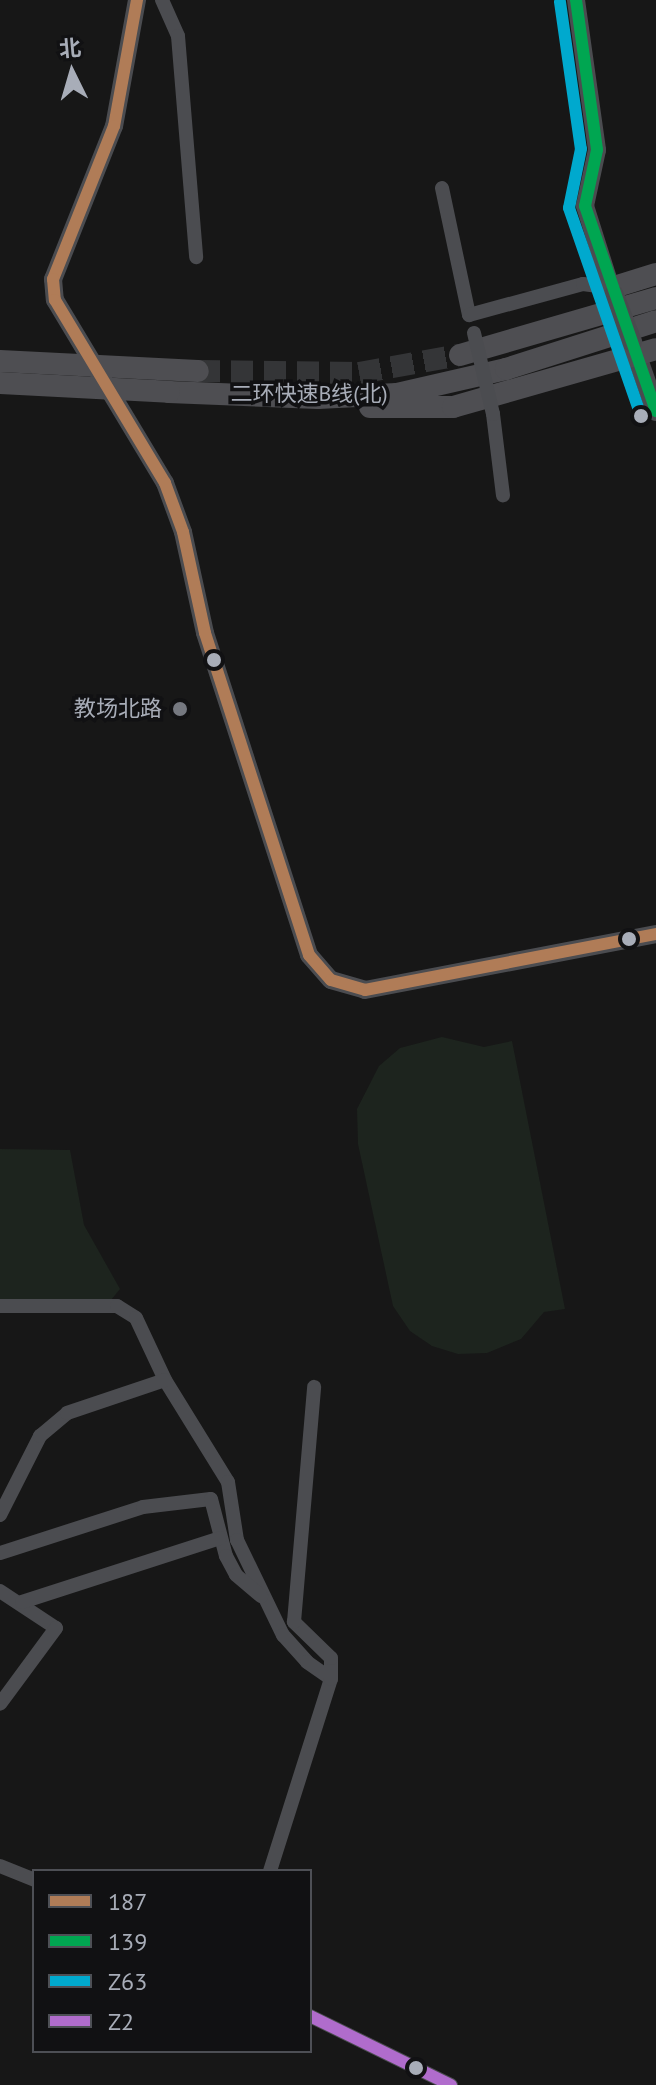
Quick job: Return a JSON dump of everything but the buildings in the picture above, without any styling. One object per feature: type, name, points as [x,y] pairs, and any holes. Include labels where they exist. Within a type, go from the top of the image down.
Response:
[{"type":"highway","points":[[613,291],[656,274]]},
{"type":"highway","points":[[460,355],[656,298]]},
{"type":"highway","name":"二环快速B线(北)","points":[[0,383],[273,397],[361,397],[421,390],[656,321]]},
{"type":"highway","points":[[273,397],[398,410],[453,407],[642,349]]},
{"type":"highway","points":[[0,361],[198,371]]},
{"type":"main road","points":[[613,291],[642,349],[656,411]]},
{"type":"street","points":[[137,0],[114,126],[53,279],[55,300],[165,483],[183,532],[205,633],[309,955],[331,980],[365,990],[656,934]]},
{"type":"street","points":[[162,0],[178,36],[196,257]]},
{"type":"street","points":[[576,0],[597,150],[585,206],[613,291]]},
{"type":"street","points":[[442,188],[493,414],[503,495]]},
{"type":"street","points":[[469,315],[583,284],[613,291]]},
{"type":"street","points":[[0,1306],[117,1306],[128,1311],[142,1325],[165,1380],[228,1482],[237,1540],[283,1635],[307,1662],[331,1679]]},
{"type":"street","points":[[0,1515],[40,1436],[67,1413],[165,1380]]},
{"type":"street","points":[[271,1869],[331,1679],[331,1658],[294,1622],[314,1387]]},
{"type":"street","points":[[0,1553],[143,1507],[211,1499],[220,1538],[236,1575],[265,1598]]},
{"type":"street","points":[[22,1602],[220,1538]]},
{"type":"street","points":[[0,1591],[22,1602],[56,1628],[0,1704]]},
{"type":"street","points":[[0,1866],[32,1879]]},
{"type":"street","points":[[312,2017],[451,2085]]},
{"type":"shaded area","points":[[442,1037],[484,1047],[512,1041],[565,1309],[544,1312],[521,1339],[487,1353],[458,1354],[432,1346],[410,1331],[393,1306],[358,1144],[357,1109],[379,1066],[400,1048]]},
{"type":"shaded area","points":[[0,1149],[70,1150],[84,1225],[120,1289],[111,1300],[0,1301]]},
{"type":"tunnel","points":[[198,371],[359,373],[460,355]]},
{"type":"transit line","name":"187","points":[[137,0],[114,126],[53,279],[55,300],[165,483],[183,532],[205,633],[309,955],[331,980],[365,990],[656,934]]},
{"type":"transit line","name":"139","points":[[576,0],[597,150],[585,206],[656,411]]},
{"type":"transit line","name":"Z63","points":[[560,2],[581,149],[569,208],[641,416]]},
{"type":"transit line","name":"Z2","points":[[312,2017],[451,2085]]},
{"type":"place","name":"教场北路","points":[[180,709]]}]
